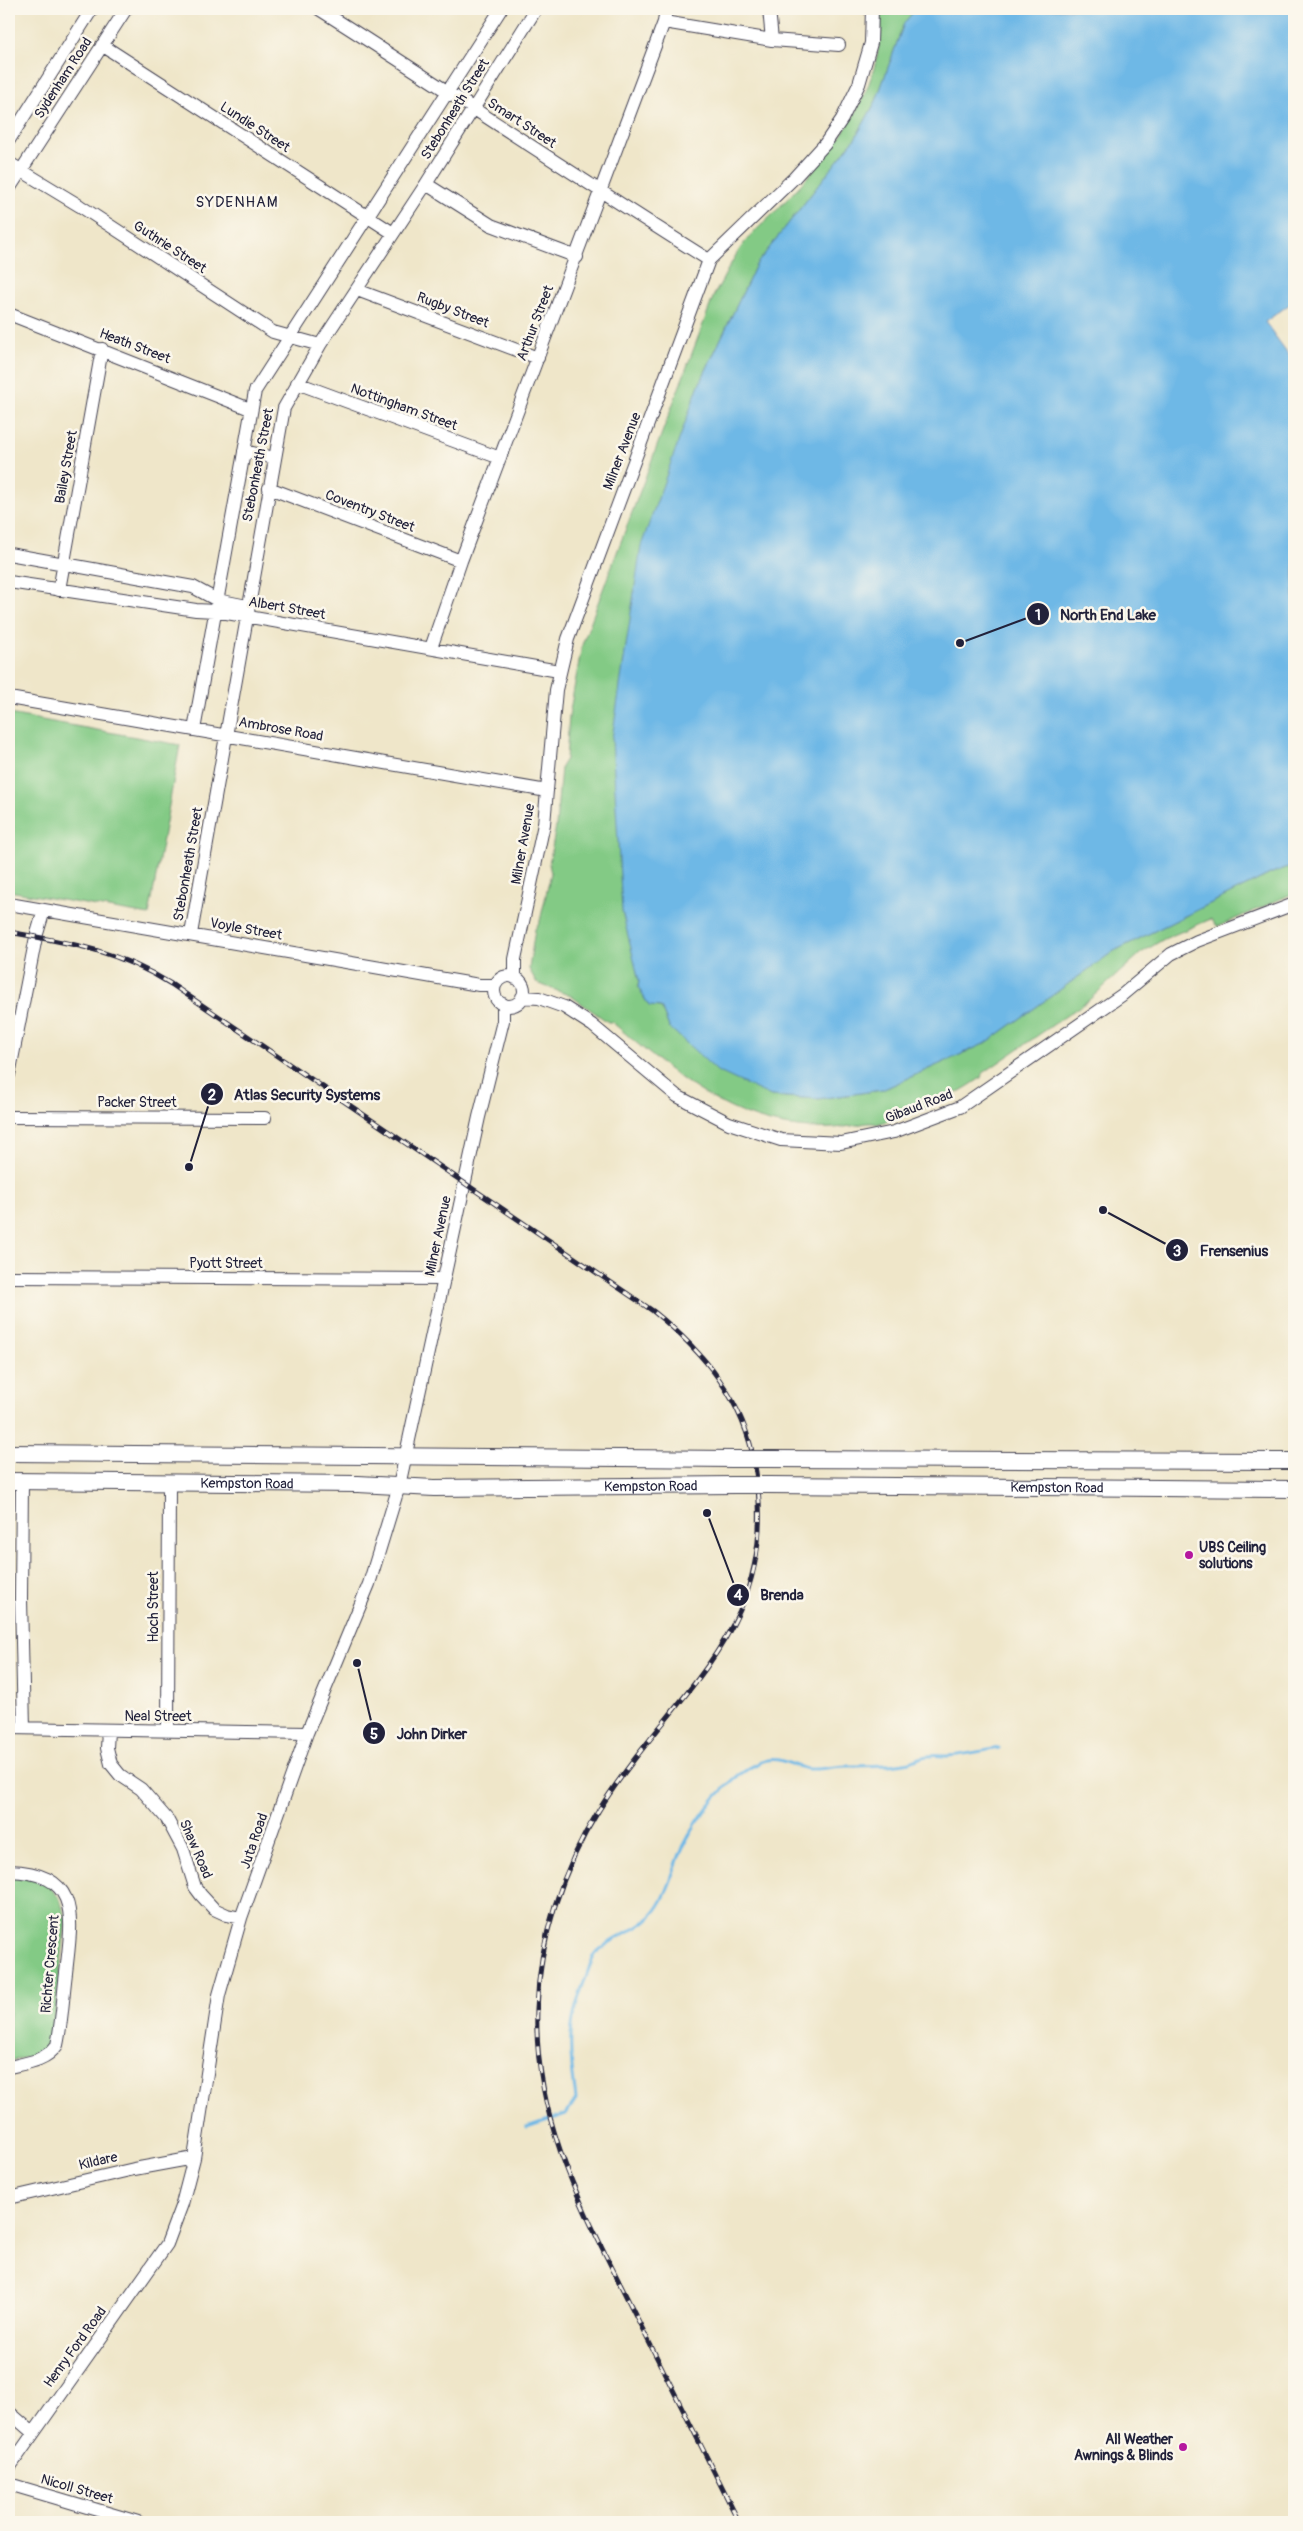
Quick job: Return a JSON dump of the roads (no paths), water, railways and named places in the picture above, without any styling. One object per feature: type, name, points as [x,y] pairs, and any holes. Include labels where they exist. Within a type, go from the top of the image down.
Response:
[{"type":"main road","name":"Kempston Road","points":[[9,1454],[169,1453],[406,1457],[1294,1462]]},
{"type":"main road","name":"Kempston Road","points":[[15,1481],[434,1488],[768,1485],[1294,1489]]},
{"type":"street","name":"Sydenham Road","points":[[9,140],[92,9]]},
{"type":"street","name":"Sydenham Road","points":[[9,189],[126,9]]},
{"type":"street","name":"Smart Street","points":[[319,9],[448,90],[473,109],[600,192],[709,260]]},
{"type":"street","name":"Stebonheath Street","points":[[194,730],[250,409],[255,391],[288,336],[501,9]]},
{"type":"street","name":"Stebonheath Street","points":[[191,934],[246,611],[284,408],[320,345],[426,184],[536,9]]},
{"type":"street","name":"Arthur Street","points":[[431,648],[461,562],[664,22],[666,9]]},
{"type":"street","points":[[769,9],[772,40]]},
{"type":"street","name":"Milner Avenue","points":[[510,977],[541,841],[559,671],[568,639],[709,260],[794,178],[825,144],[842,119],[864,69],[871,43],[872,9]]},
{"type":"street","points":[[664,22],[772,40],[839,45]]},
{"type":"street","name":"Lundie Street","points":[[102,45],[393,233]]},
{"type":"street","name":"Guthrie Street","points":[[9,163],[80,206],[273,332],[320,345]]},
{"type":"street","points":[[426,184],[491,225],[577,257]]},
{"type":"street","name":"Rugby Street","points":[[357,290],[538,358]]},
{"type":"street","name":"Heath Street","points":[[9,314],[102,349],[250,409]]},
{"type":"street","name":"Bailey Street","points":[[59,590],[102,349]]},
{"type":"street","name":"Nottingham Street","points":[[297,383],[500,458]]},
{"type":"street","points":[[244,451],[274,458]]},
{"type":"street","name":"Coventry Street","points":[[269,488],[461,562]]},
{"type":"street","name":"Albert Street","points":[[9,554],[193,587],[216,605]]},
{"type":"street","name":"Albert Street","points":[[9,582],[196,610],[216,605],[431,648],[559,671]]},
{"type":"street","name":"Ambrose Road","points":[[9,698],[547,791]]},
{"type":"street","name":"Voyle Street","points":[[9,904],[191,934],[495,989]]},
{"type":"street","name":"Gibaud Road","points":[[510,977],[523,993],[564,1007],[592,1025],[667,1088],[704,1111],[735,1126],[768,1137],[797,1142],[841,1143],[894,1132],[960,1107],[1118,998],[1171,954],[1196,941],[1294,904]]},
{"type":"street","points":[[9,1075],[36,936],[44,910]]},
{"type":"street","points":[[510,977],[495,989],[507,1005],[523,993]]},
{"type":"street","name":"Milner Avenue","points":[[406,1457],[444,1279],[507,1005]]},
{"type":"street","name":"Packer Street","points":[[9,1117],[265,1118]]},
{"type":"street","name":"Pyott Street","points":[[9,1277],[444,1279]]},
{"type":"street","name":"Juta Road","points":[[167,2244],[182,2204],[194,2158],[219,1995],[242,1918],[307,1733],[369,1584],[406,1457]]},
{"type":"street","points":[[15,1481],[15,1599],[24,1728]]},
{"type":"street","name":"Hoch Street","points":[[168,1731],[169,1484]]},
{"type":"street","name":"Neal Street","points":[[9,1728],[307,1733]]},
{"type":"street","name":"Shaw Road","points":[[108,1730],[107,1748],[111,1764],[120,1775],[141,1789],[167,1820],[183,1848],[195,1887],[214,1909],[227,1915],[242,1918]]},
{"type":"street","name":"Richter Crescent","points":[[9,1870],[30,1872],[54,1883],[65,1896],[72,1919],[57,2045],[49,2055],[9,2067]]},
{"type":"street","name":"Kildare","points":[[9,2198],[134,2169],[194,2158]]},
{"type":"street","name":"Henry Ford Road","points":[[9,2468],[32,2432],[167,2244]]},
{"type":"street","points":[[9,2412],[32,2432]]},
{"type":"street","name":"Nicoll Street","points":[[9,2484],[138,2522]]},
{"type":"water","points":[[916,9],[1294,9],[1294,301],[1265,322],[1294,362],[1294,865],[1272,873],[1114,951],[986,1043],[882,1090],[818,1099],[771,1096],[717,1071],[669,1027],[661,1007],[649,1006],[638,987],[639,981],[622,911],[612,739],[641,546],[698,387],[756,265],[856,137],[876,101],[904,23]]},
{"type":"waterway","points":[[527,2127],[566,2114],[576,2099],[571,2051],[572,2024],[594,1955],[607,1944],[646,1921],[653,1914],[663,1899],[683,1847],[697,1822],[716,1797],[737,1777],[749,1768],[773,1759],[803,1768],[818,1769],[841,1766],[894,1765],[926,1756],[947,1756],[999,1748]]},
{"type":"railway","points":[[9,932],[93,949],[131,963],[171,984],[653,1311],[689,1343],[705,1361],[719,1379],[742,1420],[750,1442],[755,1466],[759,1523],[753,1571],[738,1614],[716,1653],[689,1691],[629,1767],[599,1810],[574,1856],[555,1906],[548,1931],[542,1957],[537,2009],[538,2051],[544,2091],[554,2130],[567,2168],[599,2242],[739,2522]]},
{"type":"place","name":"North End Lake","points":[[960,643]]},
{"type":"place","name":"Atlas Security Systems","points":[[189,1167]]},
{"type":"place","name":"Frensenius","points":[[1103,1210]]},
{"type":"place","name":"Brenda","points":[[707,1513]]},
{"type":"place","name":"UBS Ceiling solutions","points":[[1189,1555]]},
{"type":"place","name":"John Dirker","points":[[357,1663]]},
{"type":"place","name":"All Weather Awnings & Blinds","points":[[1183,2447]]},
{"type":"district","name":"SYDENHAM","points":[[237,202]]}]
